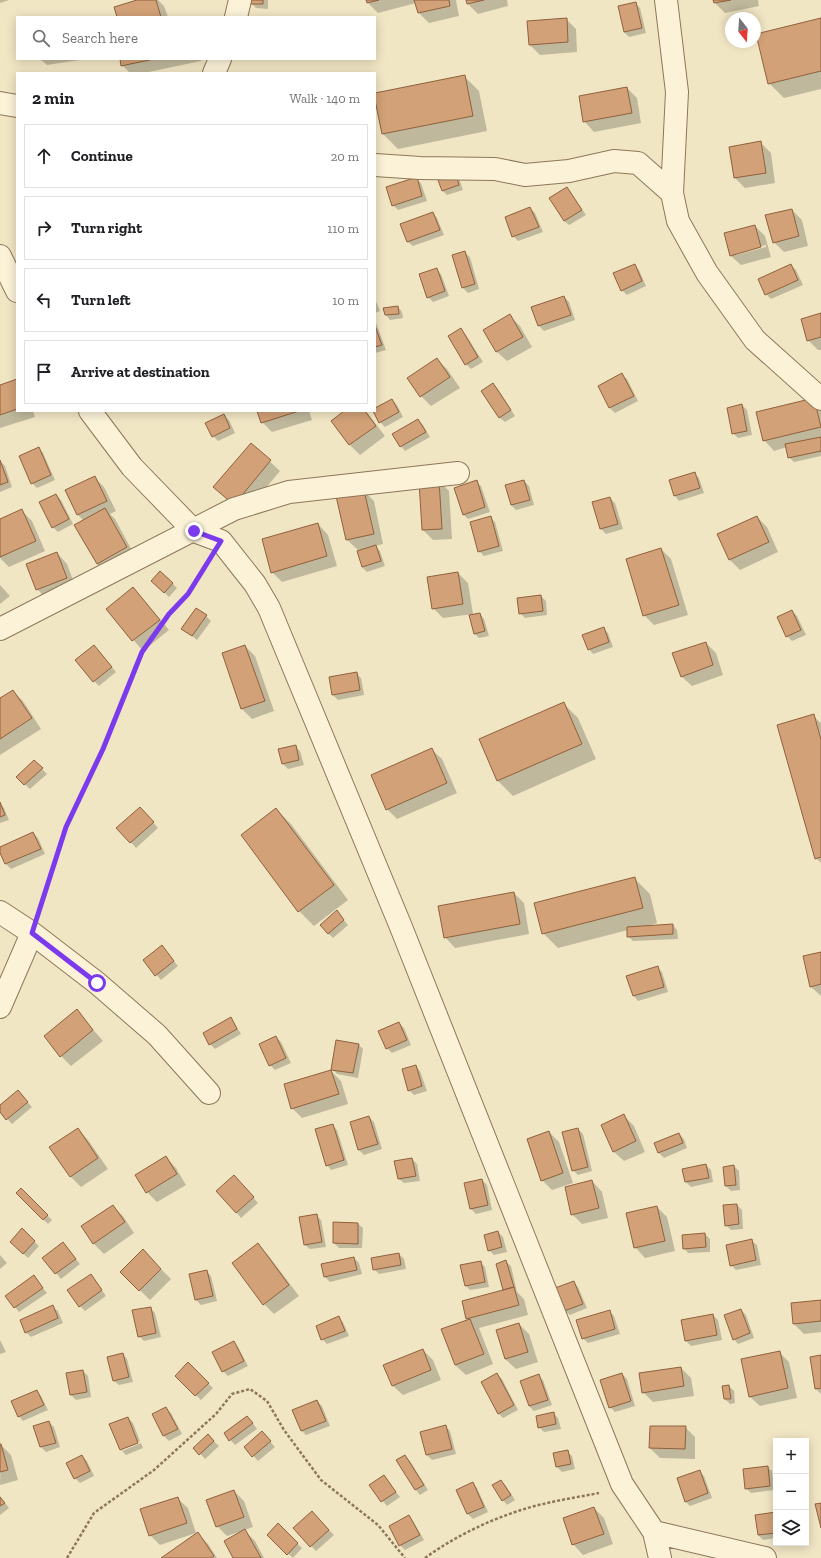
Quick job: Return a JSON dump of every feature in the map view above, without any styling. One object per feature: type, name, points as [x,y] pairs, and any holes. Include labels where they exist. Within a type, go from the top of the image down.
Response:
[{"type":"street","points":[[236,16],[240,0]]},
{"type":"street","points":[[666,0],[677,92],[672,194],[678,221],[707,273],[755,340],[821,399]]},
{"type":"street","points":[[214,72],[220,60]]},
{"type":"street","points":[[0,103],[16,106]]},
{"type":"street","points":[[376,165],[420,168],[495,168],[526,175],[569,171],[614,161],[638,163],[672,194]]},
{"type":"street","points":[[0,256],[16,289]]},
{"type":"street","points":[[91,412],[132,467],[194,531],[221,541],[255,584],[272,616],[401,927],[622,1484],[654,1532],[660,1558]]},
{"type":"street","points":[[0,629],[194,531],[234,509],[289,492],[458,473]]},
{"type":"street","points":[[0,912],[32,933],[97,983],[157,1035],[209,1093]]},
{"type":"street","points":[[0,1007],[32,933]]},
{"type":"street","points":[[654,1532],[764,1558]]},
{"type":"path","points":[[32,933],[66,827],[103,749],[142,652],[169,614],[188,594],[221,541]]},
{"type":"path","points":[[67,1558],[94,1513],[154,1470],[216,1414],[232,1394],[250,1389],[267,1401],[284,1430],[321,1480],[378,1525],[405,1558]]},
{"type":"path","points":[[425,1558],[439,1548],[476,1527],[522,1510],[606,1492],[622,1484]]},
{"type":"building","points":[[137,0],[156,0],[161,16],[117,16],[114,7]]},
{"type":"building","points":[[250,0],[263,0],[263,4],[250,4]]},
{"type":"building","points":[[366,0],[379,0],[367,3]]},
{"type":"building","points":[[414,0],[449,0],[450,6],[418,13]]},
{"type":"building","points":[[466,0],[484,0],[467,4]]},
{"type":"building","points":[[713,0],[731,0],[714,3]]},
{"type":"building","points":[[636,2],[642,28],[624,32],[618,6]]},
{"type":"building","points":[[567,18],[568,42],[529,45],[527,21]]},
{"type":"building","points":[[821,18],[821,71],[768,84],[759,48],[761,48],[761,33]]},
{"type":"building","points":[[120,60],[149,60],[121,66]]},
{"type":"building","points":[[465,75],[473,116],[382,134],[376,105],[376,93]]},
{"type":"building","points":[[627,87],[632,113],[583,122],[579,96]]},
{"type":"building","points":[[761,141],[766,173],[734,178],[729,147]]},
{"type":"building","points":[[456,175],[459,185],[442,191],[438,180]]},
{"type":"building","points":[[417,177],[422,196],[392,206],[386,187]]},
{"type":"building","points":[[567,187],[582,210],[564,221],[549,198]]},
{"type":"building","points":[[530,207],[539,227],[512,237],[505,217]]},
{"type":"building","points":[[792,209],[799,236],[773,243],[765,215]]},
{"type":"building","points":[[433,212],[440,230],[407,242],[400,224]]},
{"type":"building","points":[[755,225],[761,247],[730,256],[724,233]]},
{"type":"building","points":[[465,251],[475,284],[462,288],[452,255]]},
{"type":"building","points":[[635,264],[642,281],[621,291],[613,273]]},
{"type":"building","points":[[791,264],[798,280],[765,295],[758,279]]},
{"type":"building","points":[[437,268],[445,291],[427,298],[419,274]]},
{"type":"building","points":[[564,296],[571,315],[538,326],[531,307]]},
{"type":"building","points":[[398,306],[399,314],[385,315],[383,308]]},
{"type":"building","points":[[821,313],[821,337],[807,341],[801,319]]},
{"type":"building","points":[[510,314],[523,337],[496,352],[483,330]]},
{"type":"building","points":[[461,328],[478,357],[465,365],[448,336]]},
{"type":"building","points":[[376,329],[382,345],[376,347]]},
{"type":"building","points":[[437,358],[450,377],[420,397],[407,378]]},
{"type":"building","points":[[622,373],[634,396],[609,408],[598,386]]},
{"type":"building","points":[[16,379],[16,409],[0,415],[0,385]]},
{"type":"building","points":[[493,383],[511,410],[499,418],[481,391]]},
{"type":"building","points":[[814,398],[821,427],[763,441],[756,412]]},
{"type":"building","points":[[392,399],[399,412],[379,423],[374,412],[376,412],[376,407]]},
{"type":"building","points":[[742,404],[747,431],[732,434],[727,408]]},
{"type":"building","points":[[257,412],[296,412],[261,423]]},
{"type":"building","points":[[343,412],[366,412],[376,426],[349,445],[331,421]]},
{"type":"building","points":[[224,414],[230,428],[212,437],[205,423]]},
{"type":"building","points":[[418,419],[426,432],[400,447],[392,434]]},
{"type":"building","points":[[821,437],[821,451],[788,458],[785,444]]},
{"type":"building","points":[[251,443],[271,460],[234,505],[213,487]]},
{"type":"building","points":[[39,447],[51,475],[31,484],[19,456]]},
{"type":"building","points":[[0,460],[8,482],[0,485]]},
{"type":"building","points":[[695,472],[700,488],[674,496],[669,480]]},
{"type":"building","points":[[95,476],[107,501],[77,515],[65,490]]},
{"type":"building","points":[[439,480],[442,529],[422,530],[419,482]]},
{"type":"building","points":[[477,480],[485,507],[463,515],[454,488]]},
{"type":"building","points":[[524,480],[530,500],[511,505],[505,485]]},
{"type":"building","points":[[364,490],[374,534],[346,540],[336,496]]},
{"type":"building","points":[[56,494],[69,519],[52,528],[39,502]]},
{"type":"building","points":[[610,497],[618,524],[600,529],[592,502]]},
{"type":"building","points":[[105,508],[127,547],[97,564],[74,525]]},
{"type":"building","points":[[22,509],[36,541],[0,557],[0,519]]},
{"type":"building","points":[[491,516],[499,546],[478,552],[470,522]]},
{"type":"building","points":[[757,516],[769,542],[729,560],[717,534]]},
{"type":"building","points":[[318,523],[327,556],[271,573],[262,539]]},
{"type":"building","points":[[376,545],[381,561],[362,567],[357,551]]},
{"type":"building","points":[[661,548],[679,605],[643,616],[626,559]]},
{"type":"building","points":[[57,552],[67,578],[36,590],[26,564]]},
{"type":"building","points":[[160,571],[173,583],[164,593],[151,581]]},
{"type":"building","points":[[458,572],[463,604],[432,609],[427,577]]},
{"type":"building","points":[[133,587],[160,620],[132,641],[106,609]]},
{"type":"building","points":[[541,595],[543,611],[519,614],[517,598]]},
{"type":"building","points":[[196,608],[207,615],[192,636],[181,629]]},
{"type":"building","points":[[792,610],[801,630],[786,637],[777,617]]},
{"type":"building","points":[[480,613],[485,631],[474,634],[469,615]]},
{"type":"building","points":[[604,627],[609,642],[588,650],[582,635]]},
{"type":"building","points":[[706,642],[713,665],[681,677],[672,653]]},
{"type":"building","points":[[94,645],[112,667],[93,682],[75,660]]},
{"type":"building","points":[[245,645],[265,701],[241,709],[222,653]]},
{"type":"building","points":[[357,672],[360,690],[332,695],[329,677]]},
{"type":"building","points":[[13,690],[32,718],[0,739],[0,698]]},
{"type":"building","points":[[564,702],[582,744],[497,781],[479,739]]},
{"type":"building","points":[[814,714],[821,740],[821,857],[815,859],[777,725]]},
{"type":"building","points":[[296,745],[299,760],[282,764],[278,749]]},
{"type":"building","points":[[432,748],[447,783],[386,810],[371,775]]},
{"type":"building","points":[[34,760],[43,768],[24,785],[16,777]]},
{"type":"building","points":[[0,802],[5,815],[0,817]]},
{"type":"building","points":[[140,807],[154,822],[130,843],[116,828]]},
{"type":"building","points":[[276,808],[334,885],[298,912],[241,835]]},
{"type":"building","points":[[33,832],[41,849],[5,864],[0,853],[0,847]]},
{"type":"building","points":[[635,877],[643,908],[542,934],[534,903]]},
{"type":"building","points":[[514,892],[520,924],[444,938],[438,906]]},
{"type":"building","points":[[337,910],[344,920],[328,934],[320,925]]},
{"type":"building","points":[[673,924],[673,934],[627,937],[627,927]]},
{"type":"building","points":[[162,945],[174,961],[155,976],[143,960]]},
{"type":"building","points":[[821,952],[821,984],[810,987],[803,956]]},
{"type":"building","points":[[658,966],[664,987],[633,996],[626,976]]},
{"type":"building","points":[[77,1009],[93,1030],[60,1057],[44,1036]]},
{"type":"building","points":[[231,1017],[237,1029],[209,1045],[203,1033]]},
{"type":"building","points":[[399,1022],[407,1040],[386,1049],[378,1031]]},
{"type":"building","points":[[276,1036],[286,1058],[269,1066],[259,1044]]},
{"type":"building","points":[[336,1040],[359,1044],[353,1073],[331,1070]]},
{"type":"building","points":[[416,1065],[422,1086],[408,1091],[402,1069]]},
{"type":"building","points":[[331,1070],[339,1094],[291,1109],[284,1084]]},
{"type":"building","points":[[18,1090],[28,1102],[6,1120],[0,1112],[0,1105]]},
{"type":"building","points":[[624,1114],[636,1141],[613,1152],[601,1125]]},
{"type":"building","points":[[369,1116],[378,1144],[358,1150],[350,1122]]},
{"type":"building","points":[[333,1124],[344,1160],[326,1166],[315,1129]]},
{"type":"building","points":[[78,1128],[98,1158],[70,1177],[49,1147]]},
{"type":"building","points":[[578,1128],[588,1167],[572,1171],[562,1132]]},
{"type":"building","points":[[549,1131],[563,1173],[541,1181],[527,1139]]},
{"type":"building","points":[[679,1133],[683,1143],[658,1153],[654,1143]]},
{"type":"building","points":[[166,1156],[177,1174],[146,1193],[135,1175]]},
{"type":"building","points":[[412,1158],[416,1176],[398,1179],[394,1161]]},
{"type":"building","points":[[706,1164],[709,1178],[685,1182],[682,1169]]},
{"type":"building","points":[[734,1165],[736,1185],[725,1186],[723,1167]]},
{"type":"building","points":[[234,1175],[254,1197],[236,1213],[216,1191]]},
{"type":"building","points":[[482,1179],[488,1205],[470,1209],[464,1183]]},
{"type":"building","points":[[592,1180],[599,1208],[571,1215],[565,1187]]},
{"type":"building","points":[[21,1188],[48,1215],[43,1220],[16,1193]]},
{"type":"building","points":[[737,1204],[739,1224],[725,1226],[723,1205]]},
{"type":"building","points":[[113,1205],[125,1222],[93,1244],[81,1226]]},
{"type":"building","points":[[657,1206],[665,1241],[634,1248],[626,1213]]},
{"type":"building","points":[[317,1214],[322,1242],[304,1245],[299,1217]]},
{"type":"building","points":[[333,1222],[358,1223],[358,1244],[333,1243]]},
{"type":"building","points":[[22,1228],[35,1241],[23,1254],[10,1242]]},
{"type":"building","points":[[498,1231],[502,1247],[488,1251],[484,1235]]},
{"type":"building","points":[[705,1233],[706,1247],[683,1249],[682,1235]]},
{"type":"building","points":[[752,1239],[756,1260],[730,1266],[726,1245]]},
{"type":"building","points":[[63,1242],[76,1259],[55,1274],[42,1258]]},
{"type":"building","points":[[258,1243],[289,1285],[263,1305],[232,1263]]},
{"type":"building","points":[[143,1249],[161,1269],[139,1291],[120,1272]]},
{"type":"building","points":[[399,1253],[401,1265],[373,1270],[371,1258]]},
{"type":"building","points":[[354,1257],[357,1270],[324,1277],[321,1264]]},
{"type":"building","points":[[506,1260],[514,1287],[503,1290],[496,1264]]},
{"type":"building","points":[[481,1261],[485,1282],[465,1286],[460,1265]]},
{"type":"building","points":[[207,1270],[213,1296],[195,1300],[189,1274]]},
{"type":"building","points":[[91,1274],[102,1290],[79,1307],[67,1290]]},
{"type":"building","points":[[34,1275],[43,1288],[14,1308],[5,1296]]},
{"type":"building","points":[[574,1281],[583,1304],[564,1311],[555,1288]]},
{"type":"building","points":[[514,1287],[519,1305],[466,1319],[462,1301]]},
{"type":"building","points":[[821,1300],[821,1321],[793,1324],[791,1303]]},
{"type":"building","points":[[53,1305],[58,1318],[25,1333],[20,1320]]},
{"type":"building","points":[[151,1307],[156,1333],[138,1337],[132,1310]]},
{"type":"building","points":[[741,1309],[750,1333],[733,1340],[724,1315]]},
{"type":"building","points":[[610,1310],[615,1329],[582,1339],[576,1320]]},
{"type":"building","points":[[713,1314],[717,1335],[685,1341],[681,1320]]},
{"type":"building","points":[[339,1316],[345,1331],[321,1340],[316,1326]]},
{"type":"building","points":[[470,1319],[484,1354],[455,1365],[441,1329]]},
{"type":"building","points":[[519,1323],[528,1352],[505,1359],[496,1330]]},
{"type":"building","points":[[234,1341],[244,1361],[222,1372],[212,1352]]},
{"type":"building","points":[[423,1349],[431,1370],[392,1386],[383,1365]]},
{"type":"building","points":[[780,1351],[788,1388],[749,1397],[741,1359]]},
{"type":"building","points":[[123,1353],[129,1377],[113,1381],[107,1357]]},
{"type":"building","points":[[821,1355],[821,1388],[815,1389],[810,1357]]},
{"type":"building","points":[[188,1362],[209,1383],[195,1396],[175,1376]]},
{"type":"building","points":[[681,1367],[684,1386],[642,1393],[639,1373]]},
{"type":"building","points":[[83,1370],[87,1392],[70,1395],[66,1373]]},
{"type":"building","points":[[497,1373],[514,1405],[498,1414],[481,1382]]},
{"type":"building","points":[[622,1373],[631,1401],[609,1408],[600,1380]]},
{"type":"building","points":[[539,1374],[548,1400],[529,1406],[520,1381]]},
{"type":"building","points":[[729,1385],[731,1399],[724,1399],[722,1386]]},
{"type":"building","points":[[37,1390],[44,1405],[18,1417],[11,1401]]},
{"type":"building","points":[[317,1400],[326,1421],[301,1431],[292,1410]]},
{"type":"building","points":[[166,1407],[178,1429],[163,1436],[152,1414]]},
{"type":"building","points":[[554,1412],[556,1424],[538,1428],[536,1416]]},
{"type":"building","points":[[247,1416],[253,1423],[229,1441],[224,1433]]},
{"type":"building","points":[[128,1417],[138,1443],[120,1450],[109,1424]]},
{"type":"building","points":[[49,1421],[56,1443],[40,1447],[33,1426]]},
{"type":"building","points":[[446,1425],[452,1449],[426,1455],[420,1432]]},
{"type":"building","points":[[650,1426],[686,1426],[685,1449],[649,1448]]},
{"type":"building","points":[[262,1431],[271,1441],[252,1457],[244,1447]]},
{"type":"building","points":[[208,1434],[214,1441],[199,1455],[193,1448]]},
{"type":"building","points":[[0,1444],[8,1470],[0,1472]]},
{"type":"building","points":[[568,1450],[571,1464],[556,1467],[553,1453]]},
{"type":"building","points":[[82,1455],[90,1471],[74,1479],[66,1463]]},
{"type":"building","points":[[405,1455],[424,1485],[415,1490],[396,1460]]},
{"type":"building","points":[[768,1466],[770,1486],[745,1489],[743,1469]]},
{"type":"building","points":[[700,1470],[708,1493],[685,1502],[677,1478]]},
{"type":"building","points":[[384,1475],[396,1492],[381,1502],[369,1485]]},
{"type":"building","points":[[501,1480],[511,1495],[502,1501],[492,1485]]},
{"type":"building","points":[[473,1482],[484,1507],[467,1514],[456,1490]]},
{"type":"building","points":[[234,1490],[244,1517],[216,1527],[206,1500]]},
{"type":"building","points":[[0,1497],[5,1503],[0,1506]]},
{"type":"building","points":[[178,1497],[187,1523],[149,1536],[140,1509]]},
{"type":"building","points":[[821,1503],[821,1528],[815,1504]]},
{"type":"building","points":[[594,1507],[604,1534],[572,1545],[563,1518]]},
{"type":"building","points":[[312,1511],[329,1530],[310,1547],[293,1528]]},
{"type":"building","points":[[773,1512],[773,1533],[758,1535],[755,1515]]},
{"type":"building","points":[[409,1515],[420,1535],[399,1546],[389,1526]]},
{"type":"building","points":[[278,1523],[298,1543],[287,1555],[267,1535]]},
{"type":"building","points":[[245,1529],[261,1558],[233,1558],[224,1541]]},
{"type":"building","points":[[198,1532],[214,1556],[211,1558],[161,1558]]},
{"type":"route","points":[[97,983],[32,933],[66,827],[103,749],[142,652],[169,614],[188,594],[221,541],[194,531]]}]
